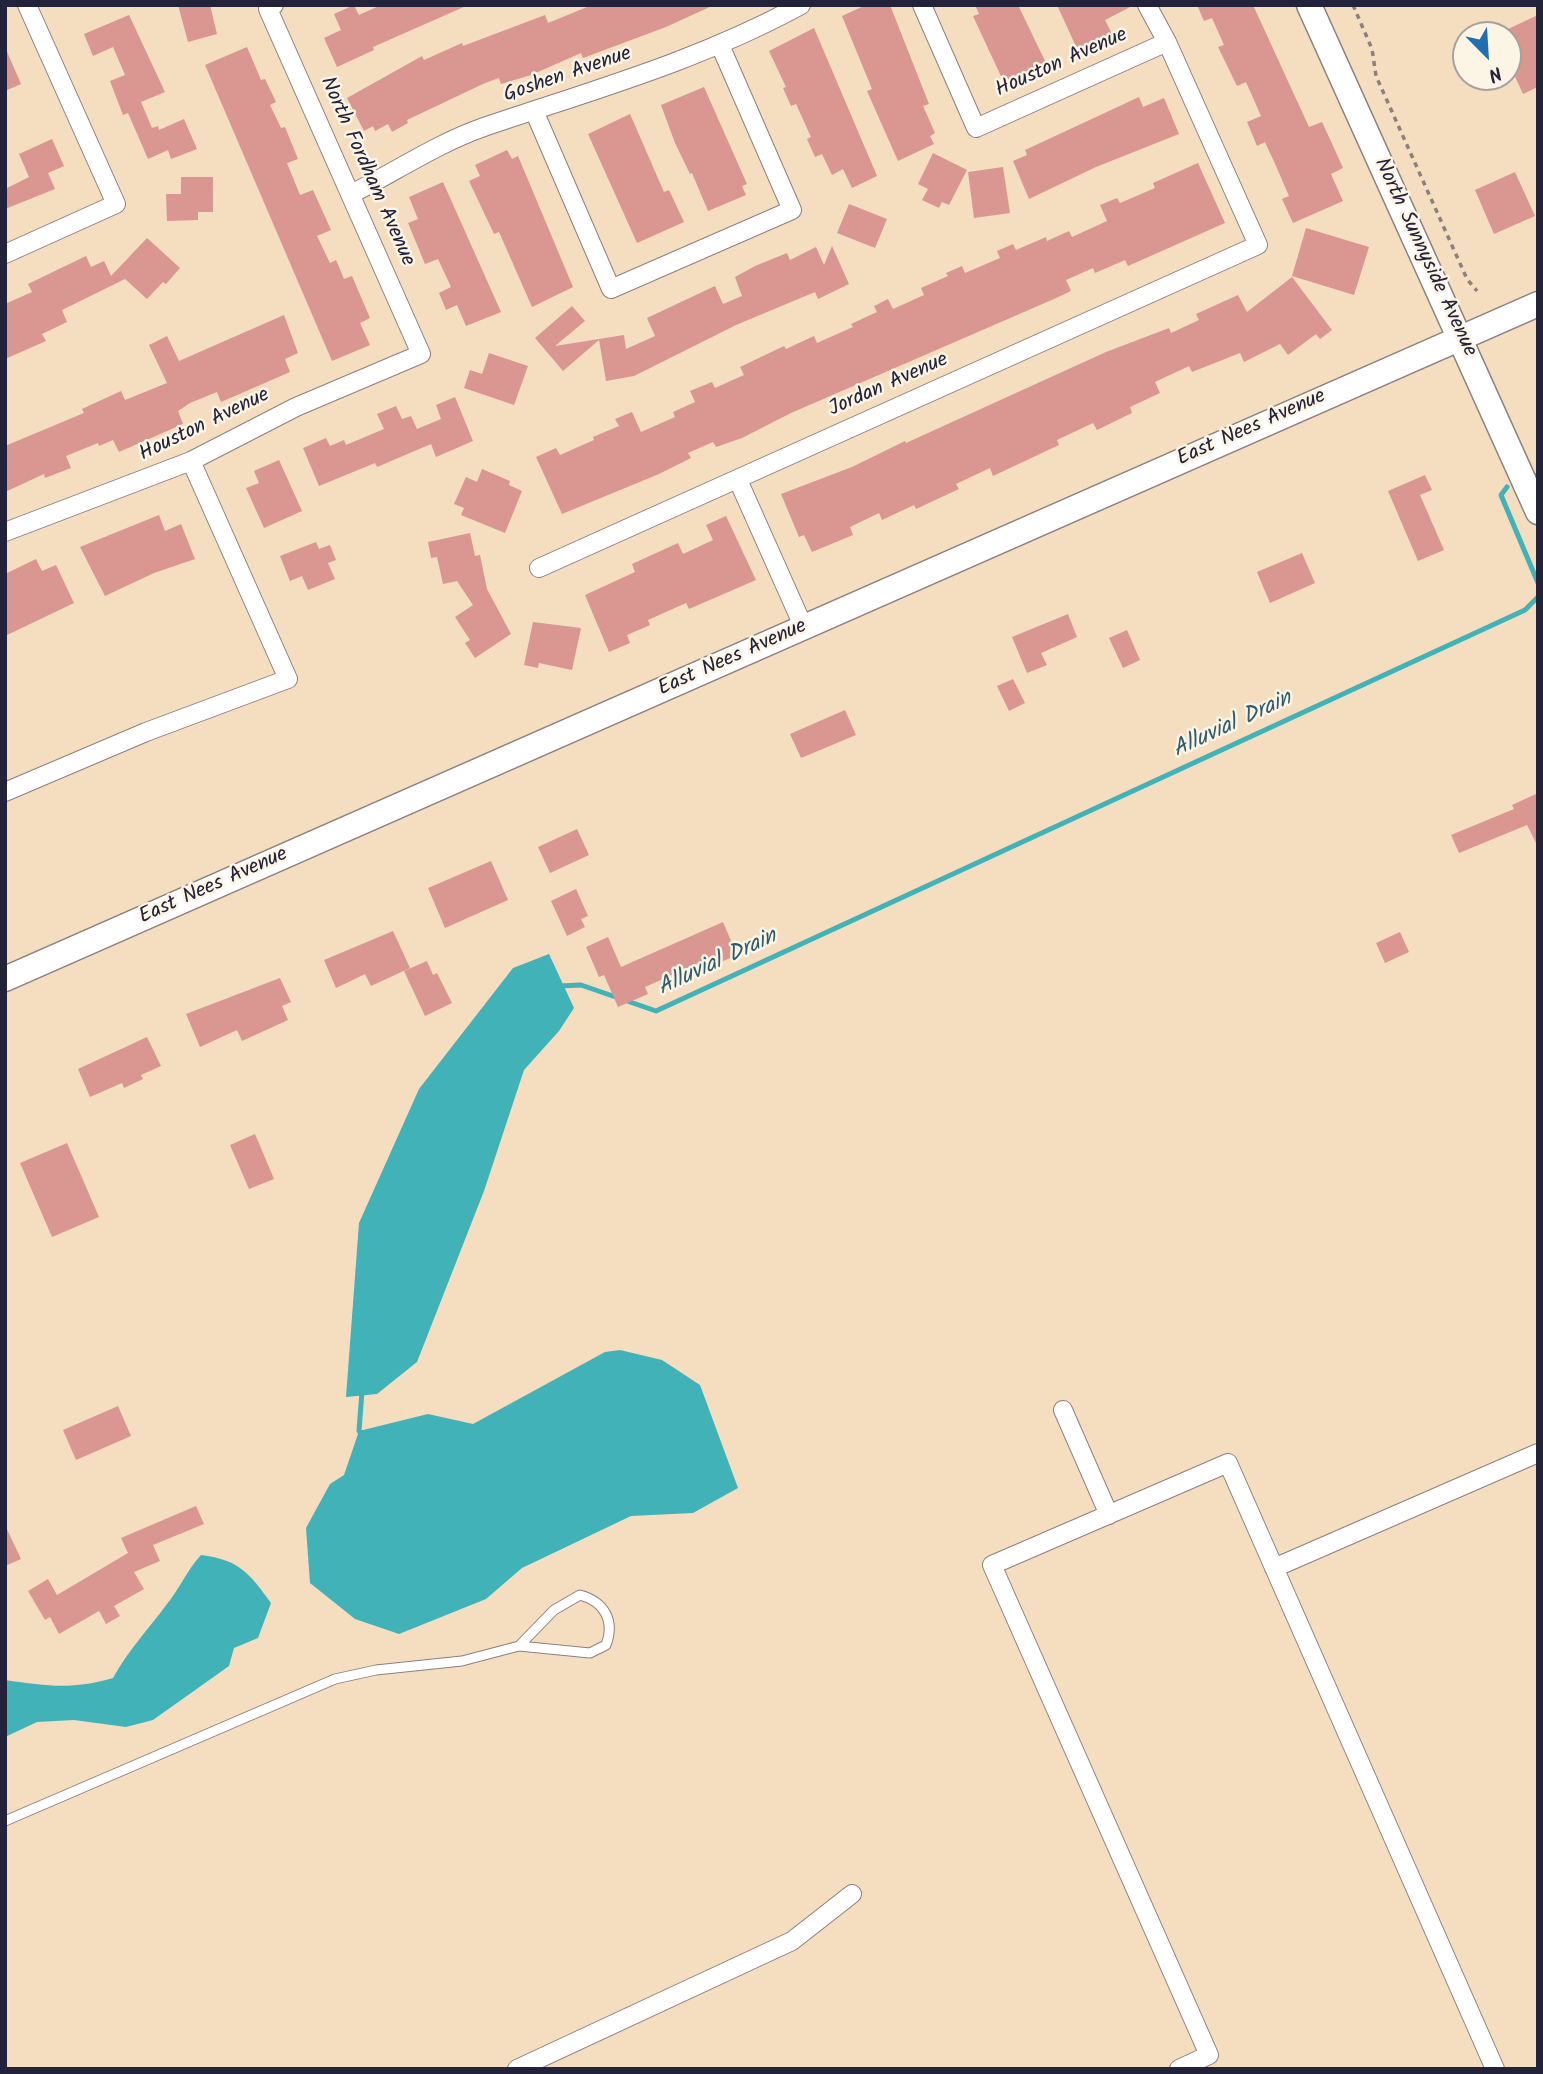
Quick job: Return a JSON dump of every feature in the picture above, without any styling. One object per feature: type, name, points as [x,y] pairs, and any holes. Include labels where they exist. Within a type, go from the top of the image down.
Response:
[{"type":"main road","name":"North Sunnyside Avenue","points":[[1309,5],[1538,512]]},
{"type":"main road","name":"East Nees Avenue","points":[[5,979],[1538,304]]},
{"type":"street","points":[[5,254],[116,204],[27,5]]},
{"type":"street","name":"Goshen Avenue","points":[[351,194],[454,139],[534,113],[720,45],[801,5]]},
{"type":"street","name":"Houston Avenue","points":[[922,5],[976,128],[1167,42]]},
{"type":"street","points":[[1147,5],[1167,42]]},
{"type":"street","name":"North Fordham Avenue","points":[[271,7],[421,354]]},
{"type":"street","name":"Jordan Avenue","points":[[539,568],[1258,245],[1167,42]]},
{"type":"street","points":[[534,113],[611,289],[792,210],[720,45]]},
{"type":"street","name":"Houston Avenue","points":[[5,532],[191,461],[296,407],[421,354]]},
{"type":"street","points":[[5,792],[146,732],[288,679],[191,461]]},
{"type":"street","points":[[738,480],[803,628]]},
{"type":"street","points":[[1063,1410],[1109,1515]]},
{"type":"street","points":[[1274,1569],[1538,1454]]},
{"type":"street","points":[[1179,2069],[1209,2055],[992,1565],[1227,1463],[1495,2069]]},
{"type":"street","points":[[517,2069],[792,1941],[852,1894]]},
{"type":"lane","points":[[5,1821],[335,1679],[376,1670],[462,1661],[519,1646],[590,1653],[606,1645],[610,1624],[601,1605],[580,1595],[554,1610],[519,1646]]},
{"type":"path","points":[[1353,5],[1372,49],[1376,76],[1467,279],[1476,291]]},
{"type":"water","points":[[549,954],[574,1008],[559,1031],[524,1070],[484,1191],[417,1362],[377,1394],[346,1397],[359,1223],[419,1089],[513,968]]},
{"type":"water","points":[[620,1350],[662,1360],[700,1385],[738,1488],[693,1513],[631,1516],[522,1568],[486,1599],[399,1634],[355,1619],[310,1583],[306,1528],[330,1484],[344,1475],[359,1431],[428,1414],[473,1424],[605,1352]]},
{"type":"water","points":[[201,1555],[234,1564],[249,1576],[271,1603],[258,1638],[234,1648],[229,1666],[153,1720],[126,1727],[74,1720],[37,1722],[5,1737],[5,1680],[59,1686],[113,1678]]},
{"type":"building","points":[[178,5],[210,5],[217,34],[188,42]]},
{"type":"building","points":[[354,5],[359,15],[381,5],[466,6],[373,47],[374,50],[337,67],[324,38],[341,30],[334,14]]},
{"type":"building","points":[[592,5],[714,5],[666,27],[583,58],[581,53],[531,75],[501,84],[499,78],[485,83],[407,120],[408,123],[392,132],[388,124],[375,131],[373,126],[364,131],[347,98],[422,56],[424,60],[462,43],[463,46],[545,15],[548,23]]},
{"type":"building","points":[[866,5],[890,5],[929,104],[923,106],[935,133],[930,136],[934,144],[898,161],[867,91],[872,89],[842,16]]},
{"type":"building","points":[[975,5],[1018,5],[1047,65],[1005,85],[973,16],[979,14]]},
{"type":"building","points":[[1057,5],[1134,5],[1105,20],[1113,36],[1079,53]]},
{"type":"building","points":[[1197,5],[1253,5],[1309,127],[1322,122],[1334,148],[1343,168],[1331,174],[1343,201],[1293,223],[1282,199],[1289,196],[1276,166],[1265,142],[1257,146],[1247,122],[1261,116],[1246,82],[1237,86],[1218,47],[1224,45],[1212,18],[1204,21]]},
{"type":"building","points":[[129,15],[165,92],[141,102],[152,128],[158,126],[159,130],[184,119],[197,149],[171,159],[168,150],[148,159],[128,113],[123,115],[110,81],[125,75],[113,47],[93,56],[84,34]]},
{"type":"building","points":[[1538,15],[1538,87],[1523,94],[1522,91],[1522,22]]},
{"type":"building","points":[[814,28],[877,176],[852,188],[843,169],[832,175],[822,154],[815,157],[807,139],[811,137],[796,104],[791,106],[783,88],[786,87],[769,51]]},
{"type":"building","points":[[5,47],[21,84],[5,91]]},
{"type":"building","points":[[247,47],[261,80],[265,79],[276,102],[270,105],[281,128],[285,127],[298,159],[287,163],[300,195],[313,190],[331,230],[317,236],[330,263],[336,260],[344,279],[352,276],[370,318],[360,323],[370,345],[332,361],[205,65]]},
{"type":"building","points":[[704,87],[747,184],[742,186],[746,195],[708,211],[692,173],[690,174],[675,143],[661,105]]},
{"type":"building","points":[[1139,97],[1143,107],[1164,98],[1179,134],[1096,167],[1029,199],[1013,161],[1027,155],[1025,150]]},
{"type":"building","points":[[630,114],[664,192],[669,190],[684,222],[637,243],[588,134]]},
{"type":"building","points":[[52,139],[64,166],[48,173],[55,189],[5,209],[5,189],[29,177],[19,154]]},
{"type":"building","points":[[507,150],[512,159],[518,156],[573,287],[532,307],[499,232],[494,234],[469,181],[480,176],[475,165]]},
{"type":"building","points":[[933,153],[967,170],[949,205],[942,202],[939,208],[922,200],[928,189],[918,184]]},
{"type":"building","points":[[1198,163],[1225,223],[1128,266],[1125,260],[1095,273],[1093,268],[1066,280],[1071,291],[1054,299],[791,413],[742,438],[716,447],[713,442],[688,453],[691,458],[659,474],[562,514],[536,457],[556,448],[560,455],[594,440],[593,437],[619,426],[615,419],[632,412],[641,432],[675,417],[673,412],[695,402],[690,391],[712,382],[715,388],[744,375],[740,367],[784,346],[786,349],[814,336],[817,343],[853,327],[851,324],[877,312],[874,306],[888,299],[893,309],[924,295],[921,288],[948,276],[946,273],[962,266],[965,273],[1000,258],[997,251],[1013,244],[1016,250],[1046,237],[1047,241],[1069,231],[1072,237],[1107,221],[1100,205],[1117,198],[1120,203],[1155,188],[1153,183]]},
{"type":"building","points":[[1003,167],[1010,213],[974,218],[968,172]]},
{"type":"building","points":[[1515,172],[1535,216],[1494,234],[1475,190]]},
{"type":"building","points":[[181,177],[213,177],[213,212],[198,212],[198,220],[167,221],[166,194],[181,194]]},
{"type":"building","points":[[443,182],[501,312],[466,326],[457,305],[446,310],[439,293],[451,287],[438,259],[425,264],[408,223],[418,219],[409,197]]},
{"type":"building","points":[[849,204],[887,219],[875,248],[837,233]]},
{"type":"building","points":[[1306,228],[1369,247],[1354,295],[1292,276]]},
{"type":"building","points":[[147,238],[180,268],[166,284],[163,282],[147,299],[125,279],[62,310],[67,322],[42,334],[46,341],[5,359],[5,304],[32,292],[28,284],[86,256],[91,267],[104,261],[111,276]]},
{"type":"building","points":[[832,246],[849,284],[818,299],[815,292],[736,325],[634,376],[606,381],[599,340],[563,371],[535,338],[572,306],[585,321],[555,346],[624,335],[626,349],[655,336],[647,318],[715,286],[723,304],[742,296],[735,277],[787,253],[790,260],[816,247],[824,265]]},
{"type":"building","points":[[1292,277],[1332,330],[1320,339],[1316,334],[1288,355],[1280,344],[1244,362],[1240,353],[1192,372],[1189,366],[1155,382],[1160,393],[1130,407],[1132,413],[1097,430],[1093,423],[1057,440],[1059,445],[993,476],[990,468],[956,484],[959,489],[916,509],[914,505],[882,520],[879,513],[850,527],[853,535],[812,552],[804,535],[799,537],[781,494],[852,467],[1106,352],[1169,328],[1171,333],[1199,320],[1196,314],[1238,295],[1247,312]]},
{"type":"building","points":[[284,315],[298,353],[285,359],[290,372],[221,402],[217,392],[190,403],[178,411],[183,424],[119,452],[113,440],[99,446],[98,443],[66,456],[71,468],[45,478],[44,474],[5,492],[5,446],[84,413],[82,409],[121,391],[125,400],[167,383],[149,345],[167,336],[179,361]]},
{"type":"building","points":[[489,353],[528,366],[514,405],[464,388],[470,370],[482,374]]},
{"type":"building","points":[[455,397],[473,441],[436,457],[431,444],[377,467],[375,463],[319,486],[303,448],[326,438],[330,446],[344,440],[346,445],[384,429],[377,414],[396,406],[402,419],[411,416],[417,429],[441,419],[436,405]]},
{"type":"building","points":[[279,460],[302,511],[264,528],[246,488],[259,483],[254,471]]},
{"type":"building","points":[[482,469],[510,481],[509,485],[522,491],[505,533],[461,515],[464,508],[454,504],[466,477],[477,482]]},
{"type":"building","points":[[1425,475],[1432,490],[1420,495],[1444,550],[1418,561],[1388,491]]},
{"type":"building","points":[[159,515],[165,531],[181,524],[195,559],[154,573],[105,596],[80,547]]},
{"type":"building","points":[[726,516],[756,580],[689,609],[686,603],[648,620],[650,625],[627,635],[630,643],[609,652],[585,595],[635,572],[632,564],[678,543],[683,554],[713,540],[706,525]]},
{"type":"building","points":[[470,533],[475,556],[480,555],[487,589],[511,634],[475,658],[465,643],[470,640],[455,617],[473,605],[457,581],[443,584],[437,557],[431,558],[428,542]]},
{"type":"building","points":[[316,542],[319,549],[330,545],[336,560],[328,563],[335,579],[308,590],[302,576],[290,581],[280,556]]},
{"type":"building","points":[[1302,553],[1315,583],[1270,603],[1257,572]]},
{"type":"building","points":[[36,559],[42,571],[56,565],[74,603],[5,636],[5,574]]},
{"type":"building","points":[[1068,614],[1077,637],[1041,653],[1047,665],[1027,673],[1012,637]]},
{"type":"building","points":[[533,622],[581,628],[572,670],[539,663],[538,668],[524,665]]},
{"type":"building","points":[[1127,630],[1140,660],[1123,668],[1109,638]]},
{"type":"building","points":[[1013,679],[1025,703],[1009,711],[997,686]]},
{"type":"building","points":[[845,710],[856,735],[801,758],[790,734]]},
{"type":"building","points":[[1538,793],[1538,847],[1527,825],[1459,853],[1451,835],[1514,809],[1512,805]]},
{"type":"building","points":[[577,829],[589,855],[550,873],[538,847]]},
{"type":"building","points":[[491,861],[508,900],[445,928],[428,888]]},
{"type":"building","points":[[576,889],[588,916],[581,919],[585,927],[567,936],[551,901]]},
{"type":"building","points":[[723,922],[737,955],[707,968],[703,961],[645,987],[648,994],[618,1007],[604,975],[599,977],[586,947],[608,937],[621,967]]},
{"type":"building","points":[[393,931],[410,968],[371,986],[365,974],[336,988],[324,960]]},
{"type":"building","points":[[1400,932],[1409,952],[1385,963],[1376,943]]},
{"type":"building","points":[[427,961],[433,975],[437,973],[452,1003],[425,1016],[404,971]]},
{"type":"building","points":[[280,978],[291,1002],[282,1006],[288,1020],[242,1041],[237,1030],[200,1047],[186,1014]]},
{"type":"building","points":[[147,1037],[161,1066],[141,1075],[143,1079],[124,1088],[122,1083],[90,1097],[78,1069]]},
{"type":"building","points":[[255,1134],[274,1179],[249,1189],[230,1145]]},
{"type":"building","points":[[67,1143],[99,1217],[52,1237],[20,1163]]},
{"type":"building","points":[[118,1406],[131,1436],[76,1460],[63,1430]]},
{"type":"building","points":[[196,1506],[204,1524],[153,1545],[160,1561],[134,1572],[144,1589],[114,1606],[120,1616],[106,1624],[99,1611],[59,1634],[50,1617],[45,1620],[28,1591],[48,1579],[57,1595],[128,1553],[121,1538]]},
{"type":"building","points":[[5,1525],[21,1559],[5,1566]]},
{"type":"waterway","name":"Alluvial Drain","points":[[1507,487],[1501,495],[1538,583]]},
{"type":"waterway","name":"Alluvial Drain","points":[[559,986],[581,985],[656,1011],[1525,610],[1538,597]]},
{"type":"waterway","name":"Alluvial Drain","points":[[362,1391],[359,1431],[363,1435]]}]
